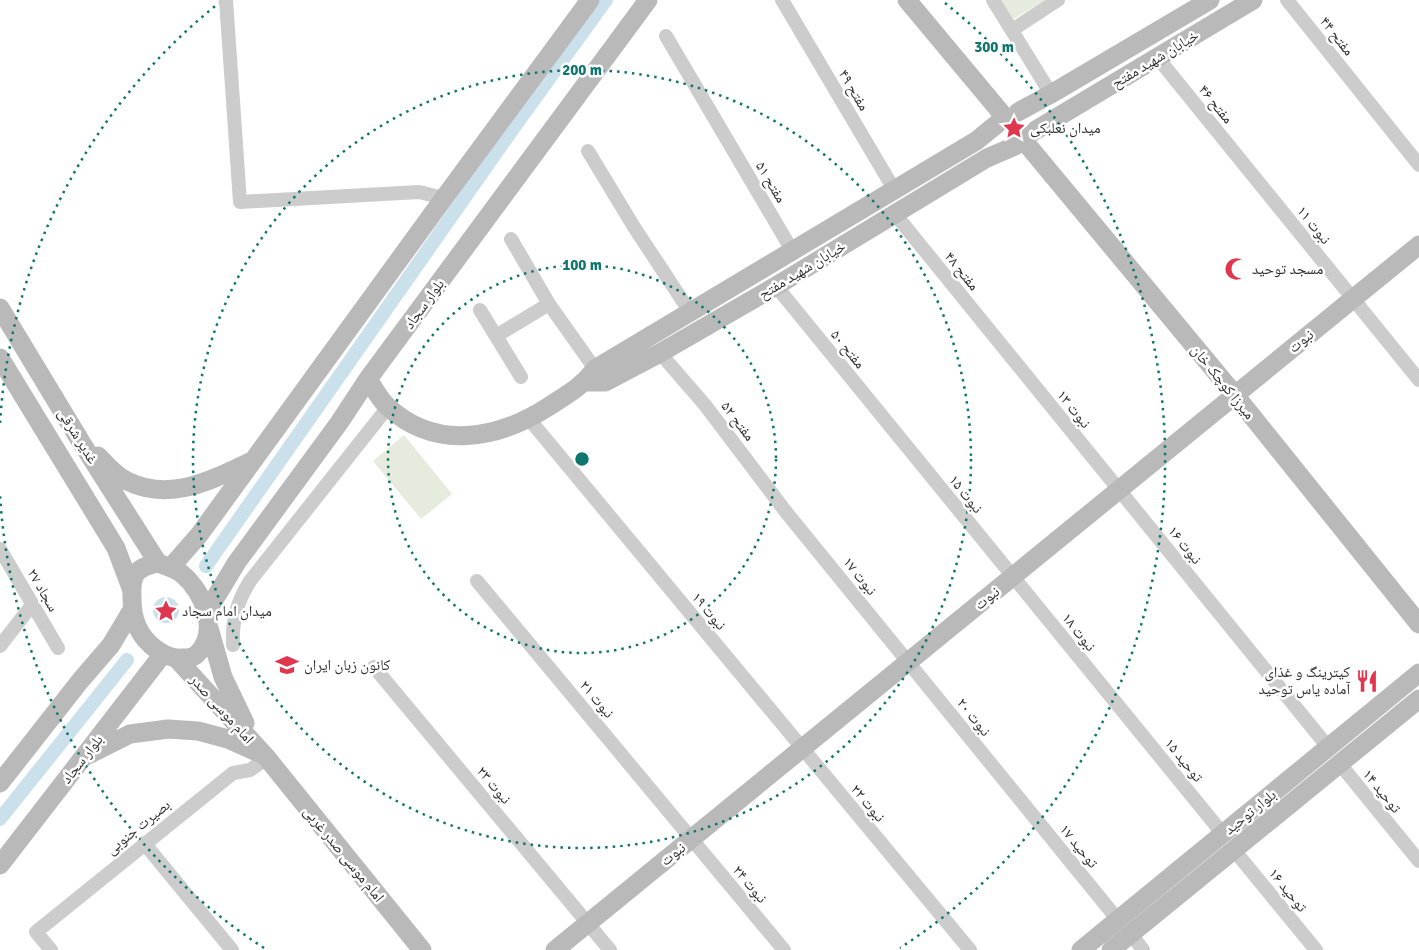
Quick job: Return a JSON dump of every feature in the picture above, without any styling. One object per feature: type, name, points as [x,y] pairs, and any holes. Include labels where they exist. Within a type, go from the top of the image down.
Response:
[{"type":"street","points":[[226,0],[240,202],[419,192],[444,198]]},
{"type":"street","points":[[164,565],[199,535],[590,0]]},
{"type":"street","name":"بلوار سجاد","points":[[207,618],[237,562],[339,423],[368,379],[648,0]]},
{"type":"street","points":[[907,0],[1006,117]]},
{"type":"street","points":[[993,0],[1051,94]]},
{"type":"street","points":[[1012,30],[1058,0]]},
{"type":"street","name":"خیابان شهید مفتح","points":[[590,376],[605,382],[660,353],[776,286],[987,158],[1023,140],[1253,0]]},
{"type":"street","name":"مفتح ۴۴","points":[[1287,0],[1419,165]]},
{"type":"street","name":"خیابان شهید مفتح","points":[[368,379],[388,407],[410,422],[428,430],[450,436],[481,435],[502,430],[529,419],[590,376],[690,312],[794,252],[976,141],[1006,117],[1051,94],[1207,1]]},
{"type":"street","name":"مفتح ۴۹","points":[[789,2],[894,190]]},
{"type":"street","name":"مفتح ۵۱","points":[[666,36],[794,252]]},
{"type":"street","name":"مفتح ۴۶","points":[[1157,57],[1250,172]]},
{"type":"street","points":[[1023,114],[1030,122],[1023,140],[1010,145],[1000,139],[996,130],[1006,117],[1023,114]]},
{"type":"street","name":"میرزا کوچک خان","points":[[1023,140],[1235,395],[1419,624]]},
{"type":"street","points":[[588,151],[634,227],[690,312]]},
{"type":"street","name":"نبوت ۱۱","points":[[1250,172],[1419,380]]},
{"type":"street","name":"مفتح ۴۸","points":[[895,214],[1004,349]]},
{"type":"street","points":[[511,239],[590,376]]},
{"type":"street","name":"نبوت","points":[[555,950],[1419,245]]},
{"type":"street","name":"مفتح ۵۰","points":[[776,286],[894,432]]},
{"type":"street","points":[[496,336],[549,304]]},
{"type":"street","name":"غدیر شرقی","points":[[0,308],[81,442],[164,565]]},
{"type":"street","points":[[480,310],[521,377]]},
{"type":"street","name":"نبوت ۱۳","points":[[1004,349],[1119,490]]},
{"type":"street","name":"مفتح ۵۲","points":[[660,353],[705,405],[786,512]]},
{"type":"street","name":"غدیر شرقی","points":[[0,358],[116,548],[132,588]]},
{"type":"street","points":[[233,645],[232,627],[234,619],[241,596],[250,581],[388,407]]},
{"type":"street","name":"نبوت ۱۹","points":[[529,419],[802,748]]},
{"type":"street","name":"نبوت ۱۵","points":[[894,432],[1013,576]]},
{"type":"street","points":[[81,442],[126,481],[158,491],[182,488],[204,482],[255,459]]},
{"type":"street","name":"نبوت ۱۶","points":[[1119,490],[1328,747]]},
{"type":"street","name":"نبوت ۱۷","points":[[786,512],[908,662]]},
{"type":"street","name":"سجاد ۲۷","points":[[0,549],[58,648]]},
{"type":"street","points":[[207,618],[207,635],[203,648],[194,658],[170,656],[150,643],[138,628],[132,610],[132,588],[135,575],[145,566],[164,565],[181,573],[200,595],[207,618],[222,677],[238,711],[264,756]]},
{"type":"street","name":"نبوت ۱۸","points":[[1013,576],[1120,707]]},
{"type":"street","name":"نبوت ۲۱","points":[[478,581],[692,838]]},
{"type":"street","points":[[0,646],[32,605]]},
{"type":"street","points":[[0,783],[80,681],[111,645],[132,610]]},
{"type":"street","name":"بلوار سجاد","points":[[0,865],[85,756],[170,656]]},
{"type":"street","name":"امام موسی صدر","points":[[170,656],[264,756]]},
{"type":"street","name":"نبوت ۲۰","points":[[908,662],[1015,793]]},
{"type":"street","name":"نبوت ۲۳","points":[[374,667],[610,950]]},
{"type":"street","name":"بلوار توحید","points":[[1081,950],[1419,673]]},
{"type":"street","name":"بلوار توحید","points":[[1111,950],[1419,699]]},
{"type":"street","name":"توحید ۱۵","points":[[1120,707],[1223,834]]},
{"type":"street","points":[[85,756],[130,734],[168,729],[198,731],[228,739],[264,756]]},
{"type":"street","name":"نبوت ۲۲","points":[[802,748],[970,950]]},
{"type":"street","name":"بصیرت جنوبی","points":[[51,950],[36,932],[232,773],[250,770],[264,756]]},
{"type":"street","name":"امام موسی صدر غربی","points":[[264,756],[422,950]]},
{"type":"street","name":"توحید ۱۴","points":[[1340,764],[1419,861]]},
{"type":"street","name":"توحید ۱۷","points":[[1015,793],[1118,920]]},
{"type":"street","name":"نبوت ۲۴","points":[[692,838],[784,950]]},
{"type":"street","points":[[144,843],[232,950]]},
{"type":"street","name":"توحید ۱۶","points":[[1234,850],[1316,950]]},
{"type":"street","points":[[1131,934],[1144,950]]},
{"type":"green space","points":[[1000,0],[1045,0],[1012,20]]},
{"type":"green space","points":[[404,435],[452,494],[421,519],[373,461]]},
{"type":"water","points":[[166,597],[175,601],[179,610],[175,619],[166,623],[157,619],[153,610],[157,601]]},
{"type":"waterway","points":[[206,566],[512,130],[606,0]]},
{"type":"waterway","points":[[0,819],[127,660]]},
{"type":"place","name":"میدان نعلبکی","points":[[1014,128]]},
{"type":"place","name":"مسجد توحید","points":[[1236,269]]},
{"type":"place","name":"میدان امام سجاد","points":[[166,611]]},
{"type":"place","name":"کانون زبان ایران","points":[[287,665]]},
{"type":"place","name":"کیترینگ و غذای آماده یاس توحید","points":[[1367,681]]}]
